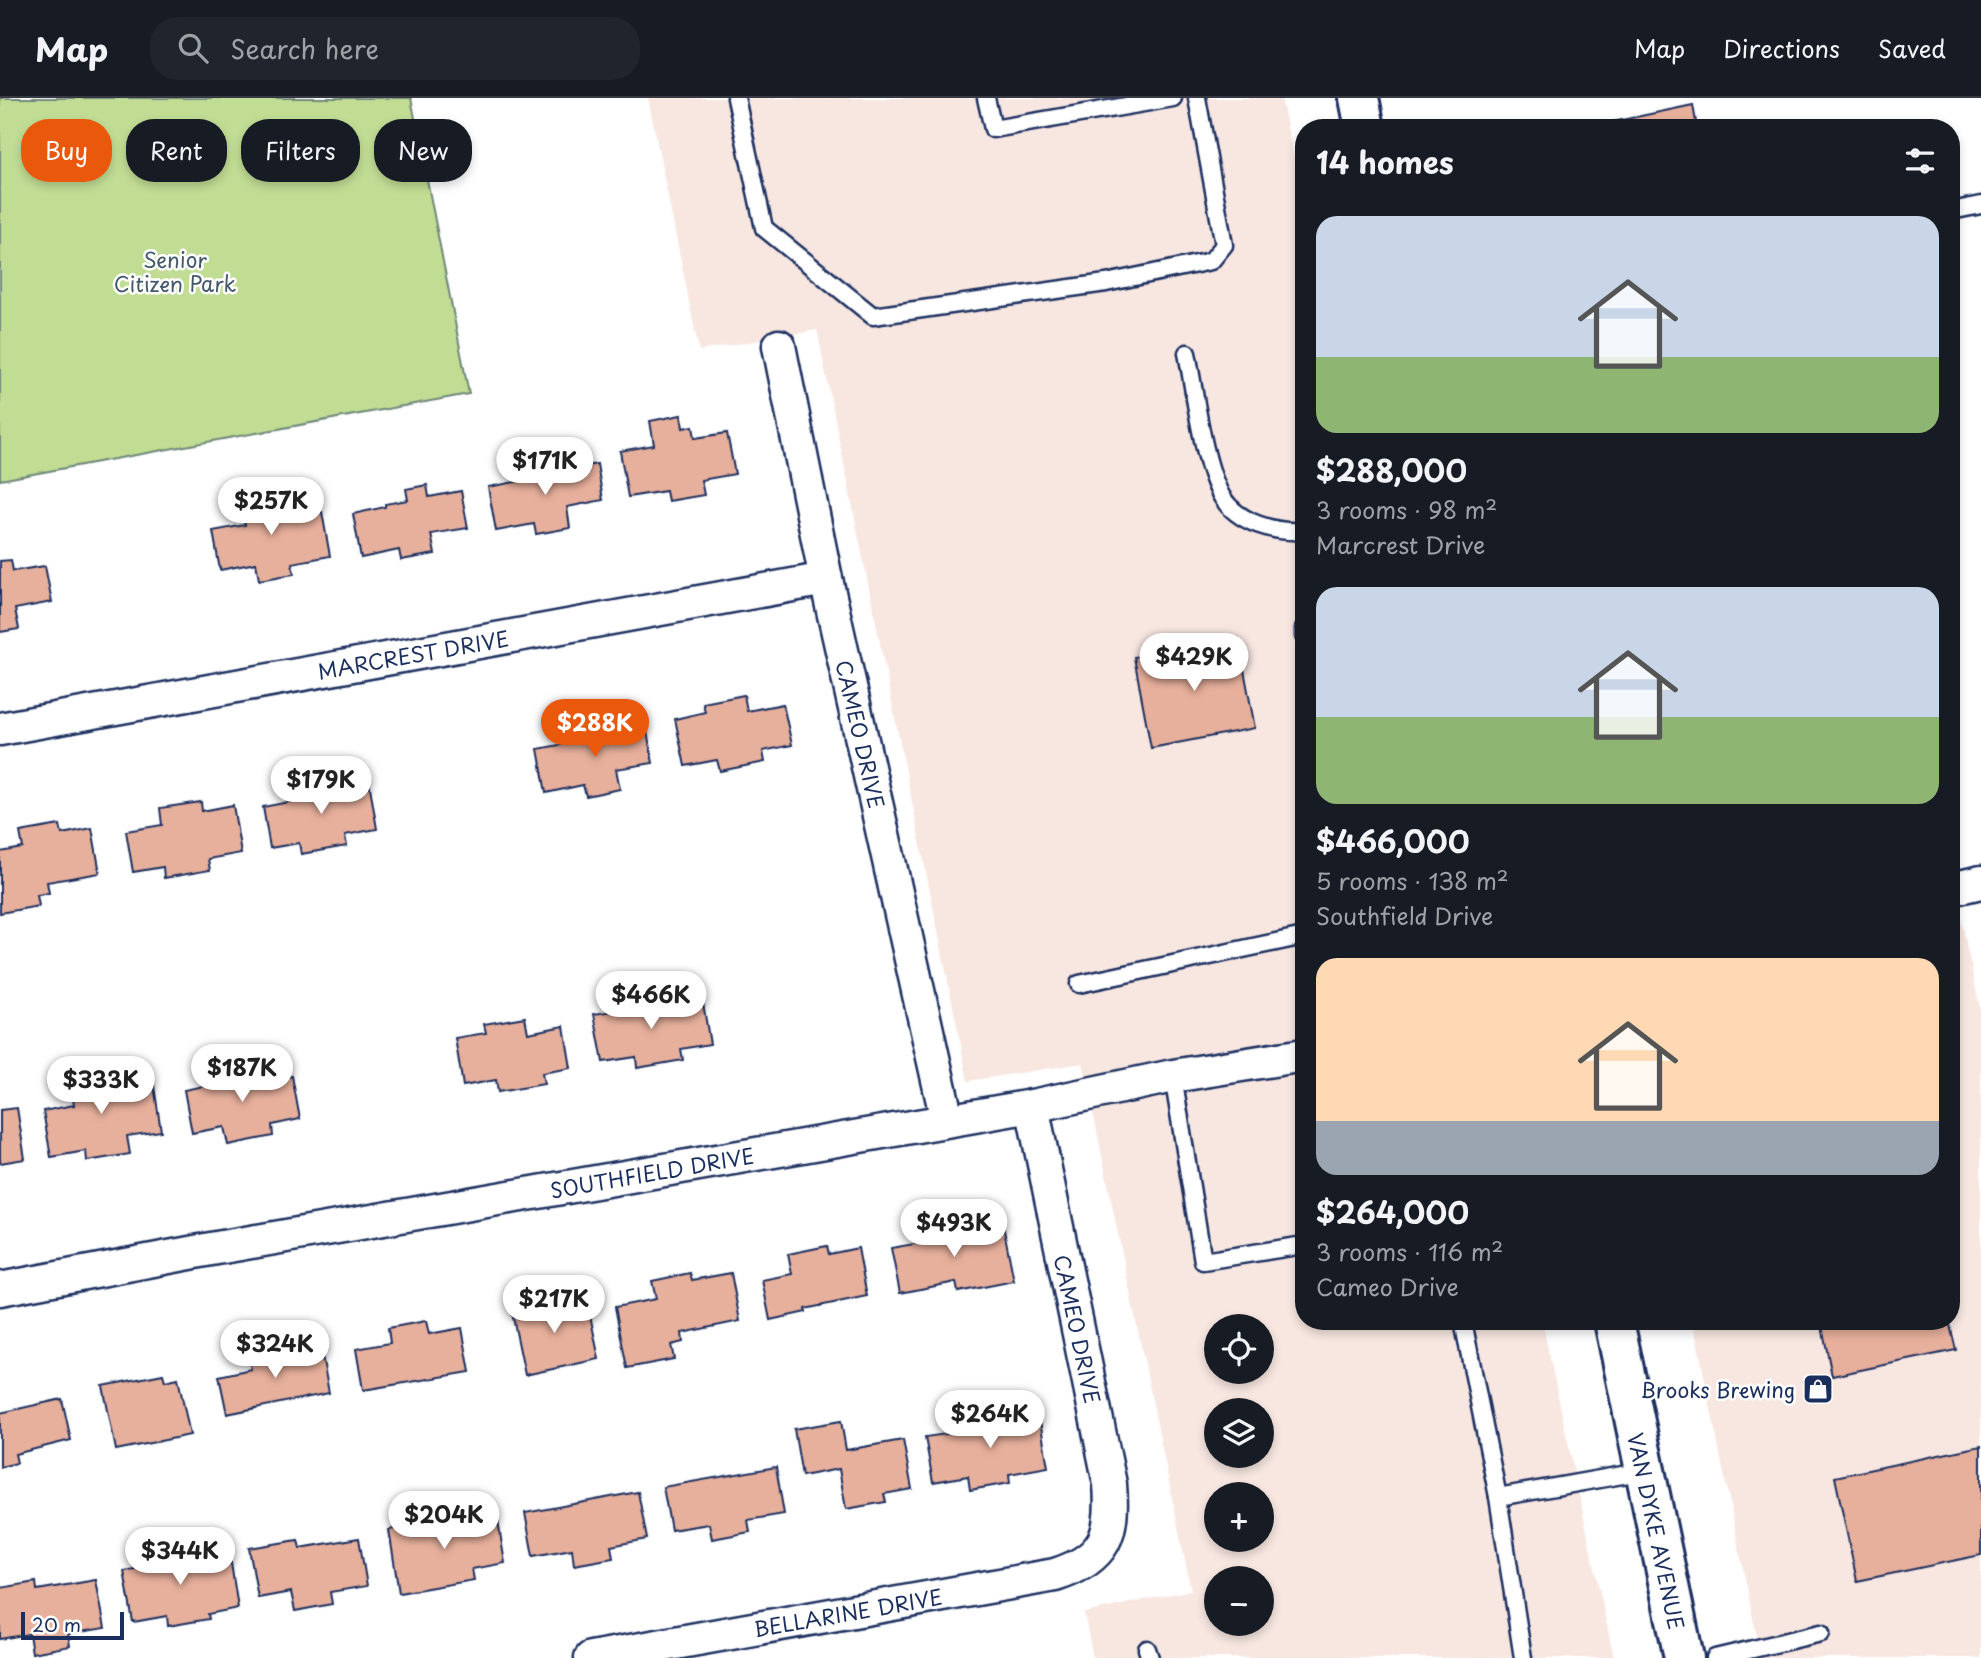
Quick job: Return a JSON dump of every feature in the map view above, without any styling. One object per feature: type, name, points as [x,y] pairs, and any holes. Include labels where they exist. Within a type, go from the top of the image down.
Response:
[{"type":"main road","points":[[1359,98],[1363,119]]},
{"type":"main road","name":"VAN DYKE AVENUE","points":[[1616,1330],[1684,1658]]},
{"type":"street","name":"CAMEO DRIVE","points":[[779,346],[826,579],[947,1120]]},
{"type":"street","name":"MARCREST DRIVE","points":[[0,729],[826,579]]},
{"type":"street","points":[[1960,887],[1981,882]]},
{"type":"street","name":"SOUTHFIELD DRIVE","points":[[0,1289],[224,1246],[1032,1106],[1173,1076],[1295,1056]]},
{"type":"street","name":"CAMEO DRIVE","points":[[1032,1106],[1110,1484],[1110,1523],[1107,1539],[1100,1551]]},
{"type":"street","name":"BELLARINE DRIVE","points":[[591,1658],[1055,1575],[1073,1570],[1100,1551]]},
{"type":"lane","points":[[736,98],[764,228],[873,316],[1106,283],[1211,261],[1224,245],[1197,98]]},
{"type":"lane","points":[[986,98],[993,129],[1094,105],[1173,98]]},
{"type":"lane","points":[[1960,209],[1981,205]]},
{"type":"lane","points":[[1187,353],[1211,473],[1223,499],[1241,516],[1264,528],[1295,532]]},
{"type":"lane","points":[[1079,984],[1295,938]]},
{"type":"lane","points":[[1173,1076],[1203,1261],[1295,1246]]},
{"type":"lane","points":[[1465,1330],[1498,1497],[1523,1658]]},
{"type":"lane","points":[[1498,1497],[1645,1471]]},
{"type":"lane","points":[[1715,1658],[1821,1633]]},
{"type":"shaded area","points":[[648,98],[1281,98],[1295,163],[1295,1330],[1544,1330],[1614,1658],[1093,1658],[1084,1613],[1191,1590],[1083,1063],[968,1081],[817,330],[699,351]]},
{"type":"shaded area","points":[[1960,914],[1981,1013],[1981,1658],[1761,1658],[1695,1330],[1960,1330]]},
{"type":"green space","name":"Senior Citizen Park","points":[[0,98],[411,98],[415,119],[374,119],[374,182],[427,182],[469,394],[0,480]]},
{"type":"building","points":[[1693,105],[1695,119],[1627,119]]},
{"type":"building","points":[[681,415],[683,428],[693,426],[695,438],[727,433],[735,474],[701,480],[704,495],[668,501],[666,491],[628,497],[620,451],[654,445],[650,421]]},
{"type":"building","points":[[562,458],[565,470],[597,464],[603,500],[567,507],[570,528],[536,534],[534,524],[496,531],[488,487],[521,481],[521,477],[543,473],[541,462]]},
{"type":"building","points":[[427,485],[429,497],[461,491],[468,528],[431,534],[435,554],[401,560],[399,550],[361,558],[353,514],[408,500],[406,489]]},
{"type":"building","points":[[283,487],[289,518],[322,512],[330,556],[292,563],[294,574],[259,580],[256,563],[220,570],[213,531],[245,525],[240,495]]},
{"type":"building","points":[[11,560],[13,571],[45,566],[52,602],[15,609],[19,629],[0,632],[0,561]]},
{"type":"building","points":[[1238,638],[1255,728],[1151,748],[1134,657]]},
{"type":"building","points":[[744,695],[747,711],[783,704],[792,745],[763,751],[765,762],[720,771],[717,760],[685,766],[675,719],[705,712],[703,703]]},
{"type":"building","points":[[612,720],[614,732],[646,726],[653,763],[616,769],[620,789],[586,796],[583,785],[546,793],[538,749],[593,735],[590,724]]},
{"type":"building","points":[[337,777],[339,786],[369,781],[377,829],[345,835],[347,846],[301,854],[299,843],[270,848],[263,807],[299,800],[296,784]]},
{"type":"building","points":[[201,802],[202,811],[233,805],[241,853],[208,859],[210,870],[164,878],[163,867],[133,872],[126,831],[162,825],[160,808]]},
{"type":"building","points":[[60,825],[62,834],[92,828],[100,873],[47,882],[49,893],[37,895],[39,906],[0,913],[0,852],[23,848],[20,832]]},
{"type":"building","points":[[665,993],[667,1009],[703,1003],[710,1044],[681,1049],[683,1060],[637,1068],[636,1057],[603,1062],[594,1014],[625,1009],[623,1000]]},
{"type":"building","points":[[525,1017],[528,1033],[564,1026],[571,1068],[542,1073],[544,1084],[498,1092],[496,1080],[463,1086],[455,1038],[486,1033],[484,1024]]},
{"type":"building","points":[[255,1059],[260,1082],[292,1076],[300,1119],[272,1125],[273,1136],[228,1145],[224,1127],[192,1133],[184,1090],[214,1084],[213,1075],[226,1072],[225,1065]]},
{"type":"building","points":[[100,1063],[103,1088],[153,1079],[161,1131],[127,1136],[130,1154],[87,1161],[86,1151],[51,1157],[43,1111],[74,1105],[68,1068]]},
{"type":"building","points":[[17,1108],[25,1159],[0,1163],[0,1110]]},
{"type":"building","points":[[962,1222],[964,1232],[1003,1225],[1014,1281],[958,1292],[956,1282],[900,1293],[891,1248],[926,1242],[924,1229]]},
{"type":"building","points":[[827,1246],[829,1254],[858,1248],[867,1296],[805,1309],[806,1312],[770,1320],[762,1280],[792,1274],[788,1254]]},
{"type":"building","points":[[690,1273],[692,1280],[731,1273],[740,1321],[682,1333],[683,1342],[671,1345],[674,1359],[627,1368],[615,1307],[656,1299],[652,1281]]},
{"type":"building","points":[[567,1296],[569,1304],[587,1300],[599,1359],[525,1375],[511,1308]]},
{"type":"building","points":[[426,1321],[429,1334],[462,1328],[470,1372],[363,1390],[356,1349],[390,1343],[388,1328]]},
{"type":"building","points":[[1823,1330],[1951,1330],[1956,1350],[1832,1376]]},
{"type":"building","points":[[287,1347],[289,1356],[321,1350],[329,1393],[227,1414],[219,1376],[251,1369],[248,1355]]},
{"type":"building","points":[[163,1374],[165,1381],[178,1378],[190,1435],[116,1450],[103,1386]]},
{"type":"building","points":[[62,1399],[71,1440],[15,1454],[17,1463],[0,1467],[0,1413]]},
{"type":"building","points":[[1038,1409],[1048,1467],[1009,1474],[1010,1483],[970,1490],[968,1476],[933,1482],[925,1437],[982,1429],[980,1418]]},
{"type":"building","points":[[841,1421],[846,1450],[903,1440],[912,1489],[884,1494],[886,1502],[846,1509],[839,1469],[802,1476],[794,1429]]},
{"type":"building","points":[[1981,1446],[1981,1555],[1857,1581],[1835,1477]]},
{"type":"building","points":[[776,1467],[784,1514],[748,1520],[750,1532],[712,1539],[709,1524],[671,1530],[663,1487]]},
{"type":"building","points":[[638,1492],[647,1539],[611,1546],[613,1558],[574,1565],[572,1549],[533,1556],[525,1513]]},
{"type":"building","points":[[441,1513],[442,1524],[497,1515],[505,1563],[472,1569],[474,1580],[399,1593],[389,1530],[421,1524],[420,1516]]},
{"type":"building","points":[[359,1538],[367,1586],[330,1592],[332,1604],[295,1611],[291,1592],[258,1598],[249,1548],[298,1540],[300,1548]]},
{"type":"building","points":[[197,1541],[201,1568],[231,1563],[238,1608],[208,1614],[209,1619],[168,1626],[167,1616],[133,1622],[124,1571],[159,1564],[156,1547]]},
{"type":"building","points":[[96,1580],[105,1628],[68,1634],[70,1646],[32,1653],[29,1634],[0,1639],[0,1588],[36,1582],[37,1590]]},
{"type":"place","name":"Brooks Brewing","points":[[1818,1389]]}]
